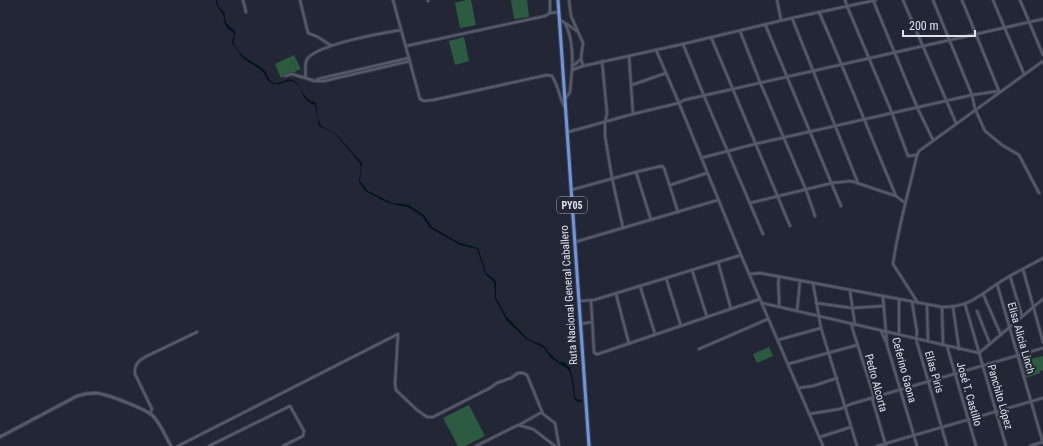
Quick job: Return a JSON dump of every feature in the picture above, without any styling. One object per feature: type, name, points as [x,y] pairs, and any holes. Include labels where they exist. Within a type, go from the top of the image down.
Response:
[{"type":"highway","name":"Ruta Nacional General Caballero","points":[[558,0],[589,446]]},
{"type":"street","points":[[244,0],[246,12]]},
{"type":"street","points":[[300,0],[308,33],[318,37],[330,45]]},
{"type":"street","points":[[393,0],[420,99],[424,101],[433,100],[547,75],[552,76],[557,83],[559,96],[566,109]]},
{"type":"street","points":[[550,0],[550,14]]},
{"type":"street","points":[[569,0],[571,16],[583,43],[581,58],[583,66]]},
{"type":"street","points":[[777,0],[781,20]]},
{"type":"street","points":[[845,0],[892,113],[908,156],[917,155]]},
{"type":"street","points":[[572,70],[602,61],[711,38],[781,20],[874,0],[917,108],[933,140]]},
{"type":"street","points":[[903,0],[956,123]]},
{"type":"street","points":[[933,0],[985,131],[1002,145],[1019,155],[1039,193]]},
{"type":"street","points":[[962,0],[999,91]]},
{"type":"street","points":[[992,0],[1024,74]]},
{"type":"street","points":[[1020,0],[1043,55]]},
{"type":"street","points":[[406,46],[559,12]]},
{"type":"street","points":[[819,12],[896,196]]},
{"type":"street","points":[[792,18],[858,183]]},
{"type":"street","points":[[568,132],[679,103],[684,100],[1043,19]]},
{"type":"street","points":[[560,20],[579,33]]},
{"type":"street","points":[[565,23],[572,48],[570,92],[565,100]]},
{"type":"street","points":[[765,24],[841,206]]},
{"type":"street","points":[[305,78],[307,58],[316,51],[330,45],[401,30]]},
{"type":"street","points":[[740,31],[783,138],[806,190],[815,216]]},
{"type":"street","points":[[711,38],[790,226]]},
{"type":"street","points":[[683,44],[763,234]]},
{"type":"street","points":[[656,50],[761,303],[823,446]]},
{"type":"street","points":[[629,56],[633,114]]},
{"type":"street","points":[[572,66],[581,58]]},
{"type":"street","points":[[285,76],[292,74],[310,81],[315,81],[318,79],[409,60]]},
{"type":"street","points":[[602,61],[607,112],[605,136],[623,228]]},
{"type":"street","points":[[918,303],[893,264],[905,203],[919,151],[999,91],[1043,61]]},
{"type":"street","points":[[632,85],[666,73]]},
{"type":"street","points":[[701,158],[755,144],[972,95],[999,91]]},
{"type":"street","points":[[571,190],[662,166],[664,168],[678,212]]},
{"type":"street","points":[[636,172],[651,220]]},
{"type":"street","points":[[670,186],[707,173]]},
{"type":"street","points":[[750,203],[844,181],[858,183],[896,196],[905,203]]},
{"type":"street","points":[[575,242],[718,200]]},
{"type":"street","points":[[579,301],[591,300],[616,294],[741,255]]},
{"type":"street","points":[[749,274],[760,273],[942,307],[965,304],[1010,276],[1043,258]]},
{"type":"street","points":[[718,262],[731,309]]},
{"type":"street","points":[[1023,269],[1043,342]]},
{"type":"street","points":[[692,270],[707,317]]},
{"type":"street","points":[[1010,276],[1022,316]]},
{"type":"street","points":[[779,277],[779,307]]},
{"type":"street","points":[[666,278],[681,326]]},
{"type":"street","points":[[797,311],[800,281]]},
{"type":"street","points":[[813,284],[821,328],[830,353],[857,446]]},
{"type":"street","name":"Elisa Alicia Linch","points":[[997,284],[1043,443]]},
{"type":"street","points":[[640,286],[655,335]]},
{"type":"street","points":[[850,291],[855,325]]},
{"type":"street","points":[[616,294],[629,344]]},
{"type":"street","points":[[983,294],[1001,335]]},
{"type":"street","name":"Ceferino Gaona","points":[[883,297],[887,345],[917,446]]},
{"type":"street","points":[[591,300],[594,352],[596,354],[760,299]]},
{"type":"street","points":[[761,303],[979,353],[1043,299]]},
{"type":"street","points":[[899,300],[899,335]]},
{"type":"street","name":"Elías Piris","points":[[912,302],[917,332],[916,339],[947,446]]},
{"type":"street","points":[[816,303],[852,308],[884,306]]},
{"type":"street","points":[[927,304],[928,342]]},
{"type":"street","name":"Panchito López","points":[[965,304],[1006,446]]},
{"type":"street","points":[[953,306],[959,349]]},
{"type":"street","points":[[942,307],[943,345]]},
{"type":"street","points":[[977,311],[990,344]]},
{"type":"street","points":[[699,350],[768,319]]},
{"type":"street","points":[[580,324],[592,322]]},
{"type":"street","name":"Pedro Alcorta","points":[[851,324],[874,397],[872,398],[885,445]]},
{"type":"street","points":[[778,340],[821,328]]},
{"type":"street","points":[[881,331],[887,345]]},
{"type":"street","points":[[150,414],[152,409],[135,374],[134,368],[137,362],[145,356],[197,332]]},
{"type":"street","points":[[178,446],[398,334],[396,390],[417,410],[427,417],[433,417],[497,383],[511,378],[518,373],[523,373],[527,375],[542,412],[555,423],[560,446]]},
{"type":"street","points":[[788,364],[857,345]]},
{"type":"street","name":"José T. Castillo","points":[[947,346],[976,446]]},
{"type":"street","points":[[810,414],[840,409],[851,404],[1043,348]]},
{"type":"street","points":[[798,388],[813,386],[837,378]]},
{"type":"street","points":[[0,437],[77,396],[95,393],[105,395],[147,411],[158,421],[170,446]]},
{"type":"street","points":[[877,446],[885,445],[1043,398]]},
{"type":"street","points":[[209,446],[290,406],[304,430],[304,433],[303,436],[283,446]]},
{"type":"street","points":[[476,446],[542,412]]},
{"type":"street","points":[[518,425],[533,429],[555,446]]},
{"type":"street","points":[[820,438],[851,427]]},
{"type":"street","points":[[1030,446],[1043,443]]},
{"type":"green space","points":[[471,0],[476,25],[460,28],[455,3]]},
{"type":"green space","points":[[511,0],[527,0],[529,17],[514,19]]},
{"type":"green space","points":[[464,37],[469,61],[455,65],[449,41]]},
{"type":"green space","points":[[294,55],[301,69],[281,78],[275,64]]},
{"type":"green space","points":[[769,347],[773,356],[757,363],[753,354]]},
{"type":"green space","points":[[1029,353],[1031,359],[1043,356],[1043,370],[1040,371],[1040,373],[1025,378],[1019,356]]},
{"type":"green space","points":[[469,405],[485,436],[465,446],[458,446],[443,418]]},
{"type":"shaded area","points":[[216,0],[219,7],[225,13],[227,24],[235,31],[234,43],[236,48],[243,56],[264,70],[269,80],[272,82],[278,83],[291,79],[300,87],[291,81],[278,84],[271,83],[267,80],[263,72],[244,59],[232,43],[234,33],[229,30],[225,24],[223,14],[217,5]]},
{"type":"shaded area","points":[[300,88],[308,99],[316,103],[318,118],[321,126],[335,133],[362,163],[360,181],[368,191],[392,203],[409,205],[424,215],[432,227],[460,243],[478,248],[487,274],[495,280],[496,298],[506,316],[528,339],[543,345],[559,362],[564,362],[570,368],[576,399],[582,400],[582,402],[578,402],[574,399],[572,380],[569,370],[551,358],[544,348],[526,339],[507,321],[495,299],[494,282],[486,275],[477,249],[460,245],[430,228],[422,216],[408,207],[386,202],[365,191],[359,182],[361,167],[360,163],[334,133],[319,126],[315,105],[310,103],[304,97]]}]
